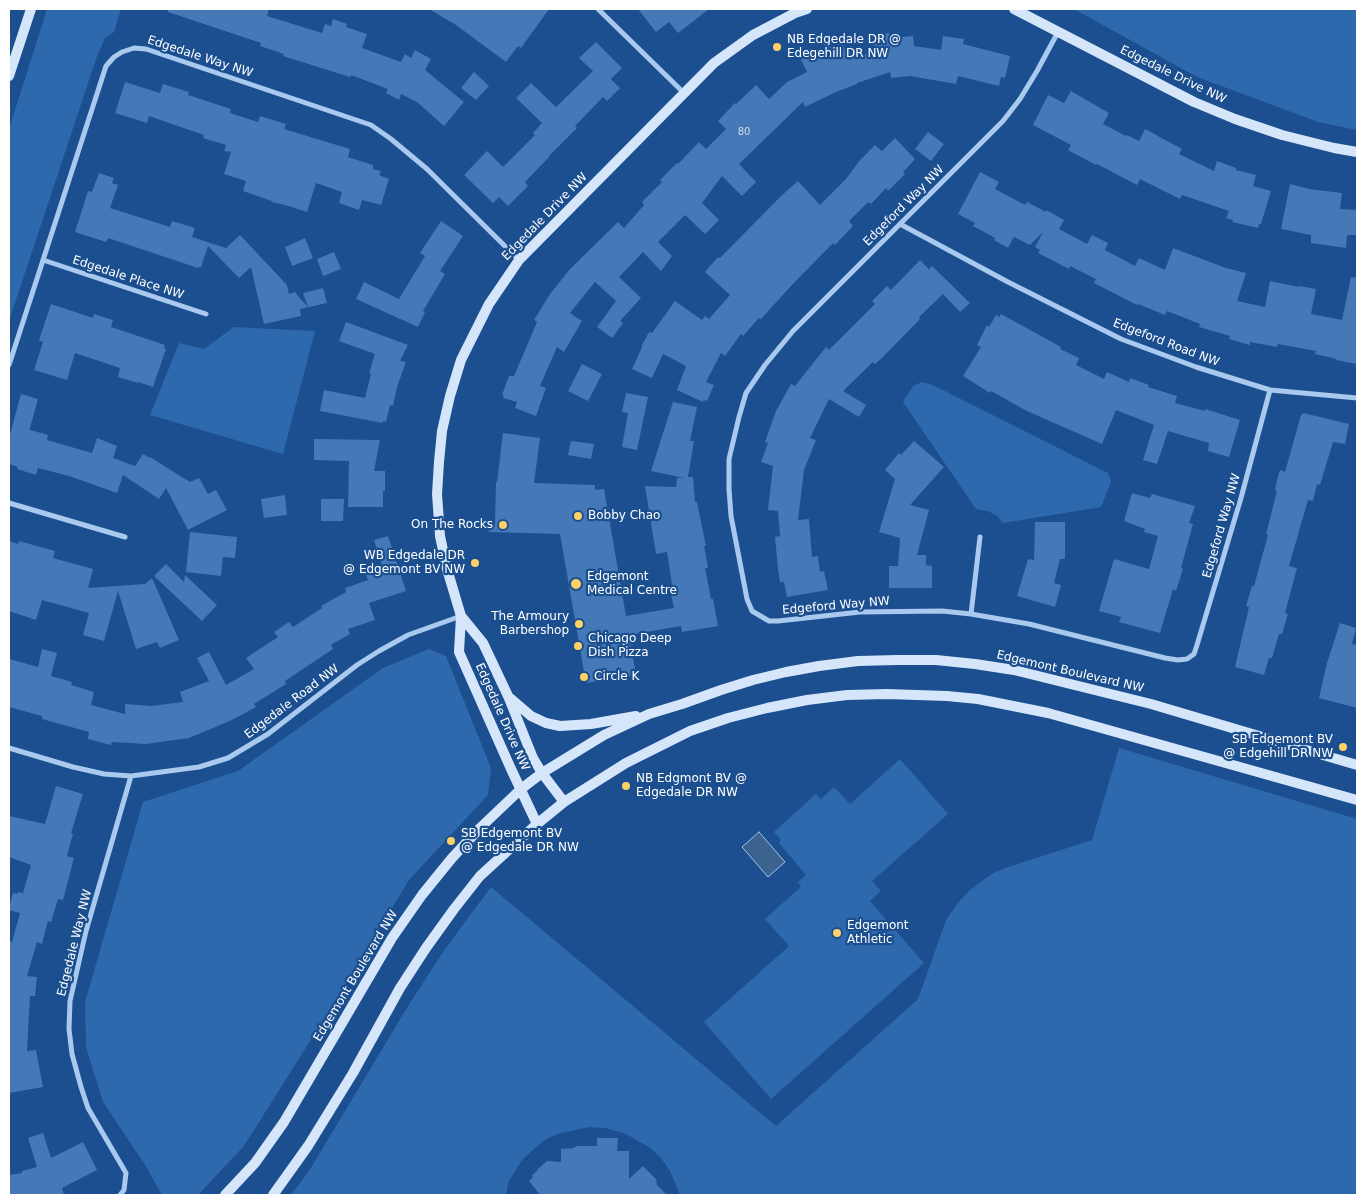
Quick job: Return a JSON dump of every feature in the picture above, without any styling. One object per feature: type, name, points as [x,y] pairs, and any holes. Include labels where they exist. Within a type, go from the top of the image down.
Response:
[{"type":"main road","points":[[9,76],[31,9]]},
{"type":"main road","name":"Edgedale Drive NW","points":[[537,824],[459,652],[461,616],[440,536],[437,494],[438,462],[442,431],[461,360],[489,304],[519,260],[714,63],[753,35],[795,13],[807,9]]},
{"type":"main road","name":"Edgedale Drive NW","points":[[1014,9],[1194,102],[1235,119],[1282,135],[1357,152]]},
{"type":"main road","name":"Edgedale Drive NW","points":[[461,616],[484,643],[533,758],[564,802]]},
{"type":"main road","name":"Edgemont Boulevard NW","points":[[225,1195],[255,1163],[284,1122],[392,938],[422,895],[452,858],[521,789],[542,773],[604,735],[649,714],[720,690],[786,672],[858,661],[936,660],[1004,668],[1151,704],[1357,765]]},
{"type":"main road","points":[[273,1195],[308,1146],[353,1074],[400,988],[448,917],[480,876],[564,802],[626,762],[690,730],[767,708],[807,700],[847,695],[940,695],[978,699],[1048,713],[1357,800]]},
{"type":"main road","points":[[508,696],[531,716],[546,723],[560,726],[591,724],[649,714]]},
{"type":"street","points":[[598,9],[685,94]]},
{"type":"street","name":"Edgeford Way NW","points":[[1058,32],[1020,99],[1003,121],[793,331],[765,365],[746,393],[729,459],[729,489],[731,516],[747,599],[752,611],[769,620],[778,622],[860,612],[971,614],[1029,624],[1165,658],[1187,659],[1194,654],[1197,645],[1270,390]]},
{"type":"street","name":"Edgedale Way NW","points":[[9,364],[106,66],[114,57],[134,48],[146,49],[371,126],[391,138],[427,169],[519,260]]},
{"type":"street","name":"Edgeford Road NW","points":[[900,224],[1121,339],[1196,367],[1270,390],[1357,398]]},
{"type":"street","name":"Edgedale Place NW","points":[[43,260],[206,314]]},
{"type":"street","points":[[9,504],[125,537]]},
{"type":"street","points":[[971,614],[980,537]]},
{"type":"street","name":"Edgedale Road NW","points":[[9,748],[104,774],[130,776],[199,767],[228,758],[268,734],[357,665],[379,651],[408,635],[461,616]]},
{"type":"street","name":"Edgedale Way NW","points":[[120,1195],[124,1190],[126,1173],[88,1108],[72,1054],[69,1028],[70,1001],[86,931],[130,776]]},
{"type":"shaded area","points":[[47,9],[121,9],[114,32],[105,38],[96,59],[9,321],[9,129]]},
{"type":"shaded area","points":[[1074,9],[1357,9],[1357,130],[1318,122],[1197,77]]},
{"type":"shaded area","points":[[234,327],[315,331],[283,454],[150,415],[179,343],[204,349]]},
{"type":"shaded area","points":[[922,382],[933,385],[1108,473],[1111,482],[1101,507],[1003,523],[997,516],[988,511],[976,509],[903,402],[913,386]]},
{"type":"shaded area","points":[[429,649],[446,656],[491,768],[488,795],[409,880],[244,1146],[198,1195],[162,1195],[145,1165],[103,1102],[86,1047],[85,1002],[143,802],[238,771],[383,668]]},
{"type":"shaded area","points":[[1119,748],[1357,819],[1357,1195],[680,1195],[670,1171],[661,1158],[649,1147],[624,1133],[605,1128],[589,1127],[561,1133],[548,1138],[536,1147],[523,1159],[515,1171],[508,1183],[506,1195],[291,1195],[309,1171],[408,1006],[445,949],[491,887],[776,1126],[918,999],[946,920],[969,891],[995,872],[1092,840]]},
{"type":"shaded area","name":"Edgemont Athletic","points":[[900,759],[948,814],[872,881],[881,891],[870,901],[924,963],[771,1099],[704,1022],[789,946],[765,919],[801,887],[798,882],[806,875],[779,843],[781,840],[774,832],[816,794],[821,799],[834,787],[850,804]]},
{"type":"shaded area","points":[[759,832],[785,862],[768,877],[742,847]]},
{"type":"building","points":[[168,9],[269,9],[267,16],[322,33],[325,24],[331,26],[333,19],[347,24],[346,27],[367,34],[362,48],[401,62],[405,54],[411,58],[415,50],[431,59],[425,70],[464,102],[444,126],[417,102],[401,94],[399,100],[386,93],[388,89],[351,75],[350,77],[283,56],[284,54],[260,46],[261,43],[168,12]]},
{"type":"building","points":[[429,9],[549,9],[521,48],[518,46],[506,62],[456,25]]},
{"type":"building","points":[[638,9],[709,9],[678,33],[669,22],[656,32]]},
{"type":"building","points":[[889,33],[890,38],[913,36],[914,46],[941,50],[943,36],[964,39],[963,44],[1010,56],[1005,78],[1001,77],[999,86],[958,76],[956,84],[910,76],[891,78],[890,72],[857,83],[805,107],[803,102],[739,164],[756,182],[742,196],[722,176],[702,203],[719,220],[705,234],[685,215],[658,242],[672,256],[661,271],[643,252],[619,277],[641,298],[620,321],[623,323],[612,338],[597,327],[616,301],[595,282],[570,313],[582,321],[564,352],[557,347],[540,386],[546,388],[536,416],[515,408],[517,402],[503,398],[504,396],[502,395],[509,376],[514,376],[537,322],[534,320],[550,294],[570,269],[618,222],[624,228],[644,205],[642,202],[662,182],[660,180],[699,142],[706,149],[726,129],[718,121],[735,103],[756,85],[769,99],[787,82],[807,72],[800,58],[817,50],[842,43],[849,60],[874,51],[872,36]]},
{"type":"building","points":[[596,42],[622,68],[611,79],[620,88],[607,101],[603,97],[575,126],[577,128],[525,182],[528,186],[508,206],[499,197],[493,203],[464,175],[487,151],[503,167],[535,135],[533,133],[542,123],[516,98],[531,83],[556,107],[593,71],[579,58]]},
{"type":"building","points":[[474,72],[489,86],[476,100],[461,88]]},
{"type":"building","points":[[125,82],[160,93],[163,84],[189,92],[188,95],[231,109],[230,113],[258,122],[260,116],[286,124],[284,129],[350,149],[348,157],[373,165],[373,169],[381,171],[379,175],[389,179],[381,205],[362,200],[359,210],[339,203],[342,192],[316,183],[307,212],[243,191],[246,181],[224,174],[231,152],[224,151],[226,145],[203,138],[204,135],[149,116],[147,123],[115,113]]},
{"type":"building","points":[[1071,91],[1109,113],[1103,124],[1126,136],[1139,141],[1145,129],[1182,149],[1179,154],[1214,171],[1217,161],[1236,168],[1236,170],[1256,175],[1253,186],[1271,191],[1261,224],[1259,224],[1258,228],[1232,222],[1233,220],[1226,218],[1229,211],[1182,195],[1180,199],[1140,179],[1137,185],[1068,150],[1071,145],[1033,125],[1048,95],[1064,103]]},
{"type":"building","points":[[928,132],[944,144],[931,161],[915,149]]},
{"type":"building","points":[[895,138],[915,159],[903,172],[905,174],[888,191],[886,188],[871,204],[868,202],[849,221],[853,226],[835,245],[833,243],[761,319],[759,318],[743,336],[741,334],[725,356],[721,353],[706,382],[714,385],[707,401],[704,400],[703,402],[677,390],[686,366],[663,354],[652,378],[632,369],[649,332],[652,333],[675,301],[702,320],[705,316],[709,319],[730,295],[705,272],[718,257],[720,258],[798,181],[820,205],[846,179],[860,160],[875,145],[882,151]]},
{"type":"building","points":[[980,172],[999,182],[995,189],[1025,205],[1027,202],[1064,220],[1059,229],[1087,244],[1092,235],[1108,243],[1105,250],[1135,266],[1139,258],[1165,270],[1173,248],[1226,268],[1246,273],[1237,301],[1265,307],[1270,281],[1316,289],[1311,314],[1342,320],[1351,277],[1357,278],[1357,364],[1315,354],[1316,351],[1278,344],[1277,347],[1250,342],[1250,345],[1229,339],[1230,336],[1199,327],[1200,324],[1167,311],[1165,315],[1137,305],[1094,283],[1096,279],[1070,266],[1069,269],[1038,253],[1040,250],[1035,247],[1043,232],[1030,245],[1014,237],[1008,248],[994,240],[995,238],[973,226],[975,223],[958,214]]},
{"type":"building","points":[[99,173],[114,178],[112,183],[118,185],[110,208],[170,227],[172,221],[195,228],[192,237],[226,248],[240,235],[287,285],[289,294],[296,292],[308,307],[303,293],[323,288],[327,303],[300,309],[301,316],[264,324],[251,267],[239,278],[208,246],[201,267],[198,268],[108,238],[106,242],[75,232],[88,191],[92,192]]},
{"type":"building","points":[[1290,184],[1309,189],[1342,193],[1340,209],[1357,210],[1357,235],[1347,235],[1346,248],[1311,243],[1311,235],[1281,229]]},
{"type":"building","points":[[441,221],[463,236],[440,271],[445,274],[423,311],[425,312],[418,327],[356,299],[364,282],[399,299],[425,256],[420,253]]},
{"type":"building","points":[[305,238],[313,258],[292,266],[285,247]]},
{"type":"building","points":[[334,252],[341,269],[323,276],[317,259]]},
{"type":"building","points":[[920,260],[929,269],[932,266],[970,303],[960,312],[943,294],[919,317],[920,319],[882,358],[875,364],[873,362],[843,391],[866,405],[859,417],[829,399],[810,438],[816,440],[804,470],[798,520],[809,519],[812,557],[818,556],[820,572],[824,571],[828,590],[787,597],[784,582],[780,582],[778,569],[775,537],[780,536],[778,511],[768,510],[773,466],[761,462],[768,443],[765,442],[776,411],[791,384],[795,386],[826,347],[829,350],[875,304],[872,301],[887,286],[891,290]]},
{"type":"building","points":[[51,304],[93,318],[94,314],[113,320],[111,327],[165,345],[164,348],[166,349],[153,387],[118,377],[120,368],[75,353],[67,380],[34,370],[43,342],[39,340]]},
{"type":"building","points":[[1001,314],[1079,358],[1076,365],[1104,379],[1107,372],[1129,382],[1130,378],[1149,385],[1148,387],[1177,396],[1175,403],[1205,411],[1205,409],[1240,420],[1229,457],[1208,451],[1209,443],[1168,431],[1157,464],[1143,460],[1154,425],[1116,410],[1102,444],[1027,411],[991,391],[990,393],[963,376],[981,347],[977,345],[987,325],[989,327],[996,315],[999,317]]},
{"type":"building","points":[[346,322],[408,345],[400,361],[406,362],[397,387],[393,406],[390,405],[386,422],[320,411],[324,390],[365,398],[371,374],[369,373],[375,354],[339,341]]},
{"type":"building","points":[[582,364],[602,374],[588,401],[568,391]]},
{"type":"building","points":[[626,393],[648,397],[637,450],[622,447],[628,413],[622,412]]},
{"type":"building","points":[[21,394],[38,399],[30,430],[48,435],[47,440],[92,453],[97,438],[117,446],[113,458],[135,466],[143,454],[190,482],[199,478],[208,494],[216,490],[227,510],[188,530],[166,488],[159,499],[123,475],[117,493],[69,476],[38,468],[36,475],[17,469],[18,467],[9,464],[9,438]]},
{"type":"building","points":[[673,402],[697,407],[690,441],[694,441],[688,477],[693,477],[695,502],[697,502],[706,546],[704,546],[708,568],[705,568],[718,626],[682,632],[681,626],[629,635],[636,675],[586,683],[560,534],[488,532],[495,524],[496,482],[503,433],[540,438],[534,483],[595,485],[595,490],[604,489],[626,616],[674,608],[669,585],[672,585],[667,552],[656,554],[645,486],[676,487],[677,478],[684,478],[651,471]]},
{"type":"building","points":[[1303,413],[1349,424],[1345,444],[1333,442],[1320,485],[1317,484],[1313,501],[1308,500],[1289,566],[1297,568],[1285,613],[1288,614],[1282,634],[1279,634],[1272,658],[1269,658],[1264,675],[1235,667],[1249,607],[1246,606],[1252,586],[1254,586],[1268,535],[1266,534],[1277,491],[1275,490],[1277,480],[1280,470],[1285,472]]},
{"type":"building","points":[[314,439],[380,440],[374,471],[385,471],[383,507],[348,507],[349,461],[314,460]]},
{"type":"building","points":[[571,441],[594,444],[591,459],[568,455]]},
{"type":"building","points":[[914,441],[944,467],[910,505],[929,510],[917,555],[926,555],[926,565],[932,566],[932,588],[889,588],[889,566],[898,566],[900,538],[879,532],[895,479],[885,470],[899,453],[901,455]]},
{"type":"building","points":[[1132,493],[1150,498],[1152,494],[1195,506],[1189,523],[1193,524],[1181,568],[1183,569],[1176,591],[1173,589],[1160,633],[1119,622],[1121,617],[1099,611],[1114,559],[1149,569],[1158,536],[1144,532],[1145,529],[1124,521]]},
{"type":"building","points":[[285,495],[287,515],[264,518],[261,499]]},
{"type":"building","points":[[321,499],[344,499],[343,521],[321,521]]},
{"type":"building","points":[[1035,522],[1065,522],[1065,559],[1060,559],[1054,583],[1061,585],[1055,607],[1017,596],[1028,559],[1034,560]]},
{"type":"building","points":[[190,532],[237,537],[235,558],[223,557],[221,576],[186,572]]},
{"type":"building","points":[[388,536],[406,591],[369,603],[375,620],[348,629],[350,634],[331,645],[333,649],[285,681],[286,684],[254,704],[256,707],[232,720],[189,738],[146,744],[112,742],[111,745],[88,739],[89,732],[42,719],[42,716],[9,707],[9,659],[38,667],[42,649],[57,653],[51,676],[72,682],[71,685],[94,692],[91,705],[125,714],[125,704],[151,706],[183,702],[180,692],[209,681],[197,658],[209,652],[226,685],[254,669],[246,658],[278,637],[274,632],[289,622],[293,627],[322,608],[321,606],[346,592],[345,588],[368,580],[365,572],[382,566],[374,540]]},
{"type":"building","points":[[9,541],[18,544],[19,541],[55,551],[53,558],[93,569],[88,588],[145,584],[152,578],[179,640],[160,648],[157,642],[136,649],[118,591],[104,641],[83,635],[89,613],[42,600],[36,620],[9,611]]},
{"type":"building","points":[[166,564],[184,582],[185,575],[217,605],[202,621],[154,576]]},
{"type":"building","points":[[1340,623],[1356,628],[1352,644],[1357,645],[1357,708],[1319,698],[1327,663]]},
{"type":"building","points":[[56,786],[83,794],[71,833],[73,834],[67,856],[74,858],[63,900],[58,899],[51,922],[48,921],[42,944],[37,942],[27,976],[37,977],[35,996],[30,996],[27,1051],[36,1050],[43,1087],[9,1093],[9,941],[12,942],[20,913],[9,910],[9,907],[13,893],[23,893],[31,865],[9,857],[9,816],[45,824]]},
{"type":"building","points":[[43,1133],[51,1158],[83,1142],[97,1170],[62,1188],[64,1195],[9,1195],[9,1175],[22,1173],[22,1171],[37,1167],[28,1138]]},
{"type":"building","points":[[597,1138],[618,1138],[617,1151],[629,1151],[629,1179],[643,1166],[656,1179],[657,1185],[667,1195],[540,1195],[529,1181],[538,1169],[547,1161],[561,1162],[561,1149],[574,1148],[576,1146],[597,1146]]},
{"type":"place","name":"NB Edgedale DR @ Edegehill DR NW","points":[[777,47]]},
{"type":"place","name":"Bobby Chao","points":[[578,516]]},
{"type":"place","name":"On The Rocks","points":[[503,525]]},
{"type":"place","name":"WB Edgedale DR @ Edgemont BV NW","points":[[475,563]]},
{"type":"place","name":"Edgemont Medical Centre","points":[[576,584]]},
{"type":"place","name":"The Armoury Barbershop","points":[[579,624]]},
{"type":"place","name":"Chicago Deep Dish Pizza","points":[[578,646]]},
{"type":"place","name":"Circle K","points":[[584,677]]},
{"type":"place","name":"SB Edgemont BV @ Edgehill DR NW","points":[[1343,747]]},
{"type":"place","name":"NB Edgmont BV @ Edgedale DR NW","points":[[626,786]]},
{"type":"place","name":"SB Edgemont BV @ Edgedale DR NW","points":[[451,841]]},
{"type":"place","name":"Edgemont Athletic","points":[[837,933]]}]
